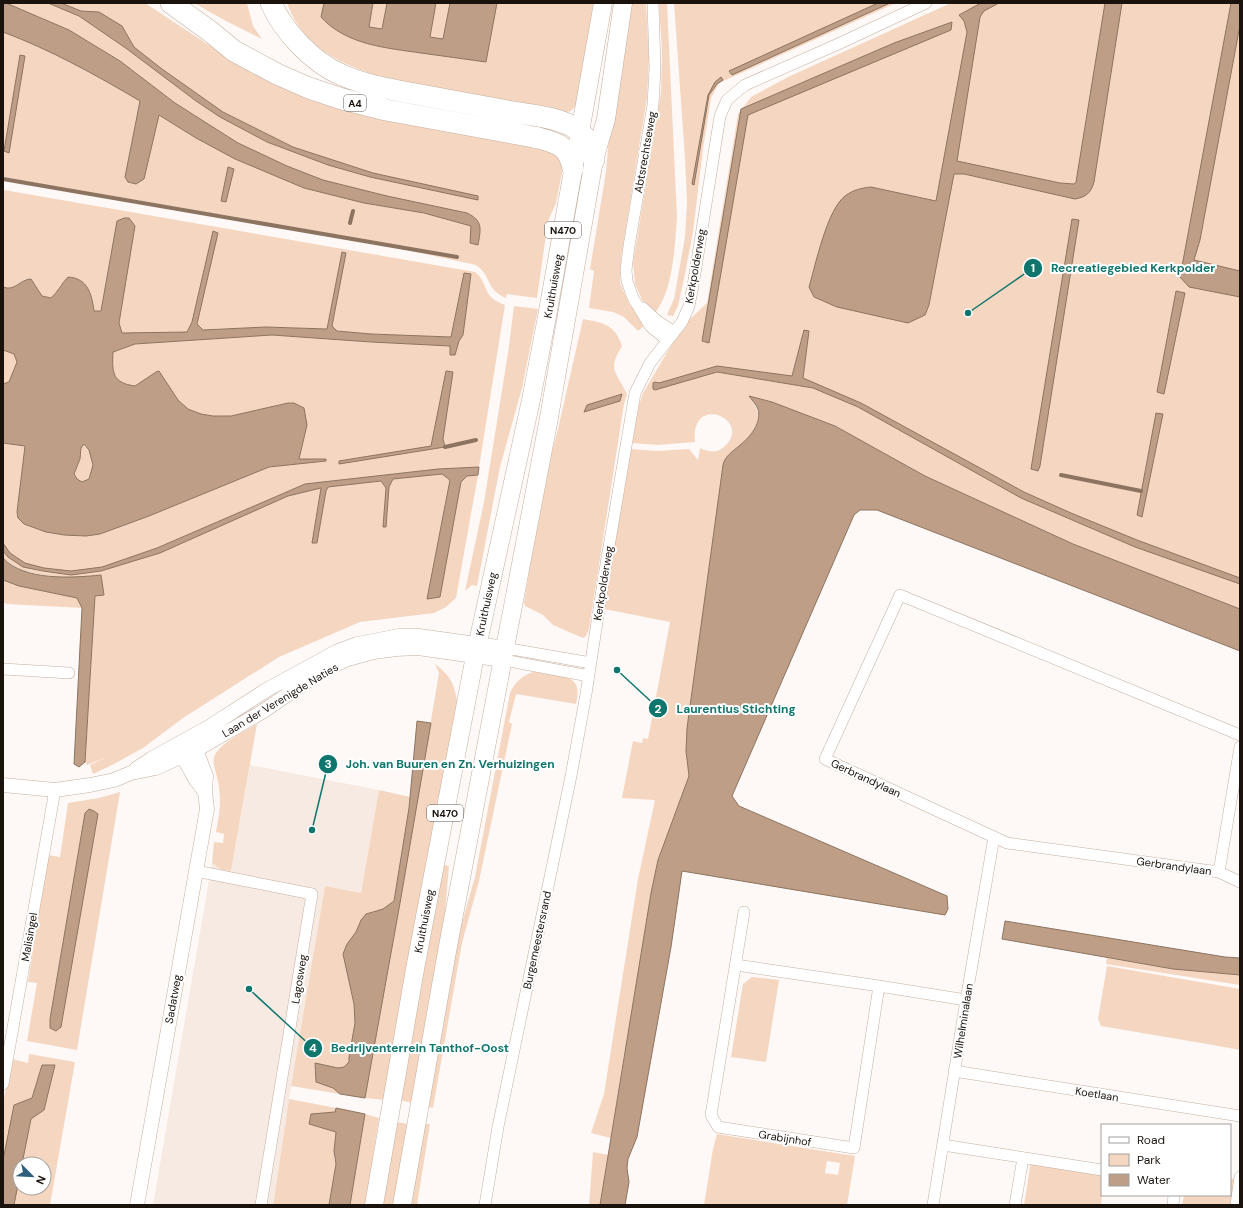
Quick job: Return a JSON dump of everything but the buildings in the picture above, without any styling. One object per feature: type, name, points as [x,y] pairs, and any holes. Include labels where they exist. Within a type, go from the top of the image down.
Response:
[{"type":"highway","name":"A4","points":[[171,3],[234,51],[277,74],[309,88],[342,99],[386,110],[554,142],[567,152],[574,168]]},
{"type":"highway","name":"A4","points":[[271,3],[275,13],[289,34],[312,56],[340,75],[392,90],[538,116],[565,123],[580,132],[588,141],[594,160]]},
{"type":"main road","name":"Kruithuisweg","points":[[374,1205],[415,969],[476,650],[531,400],[552,291],[603,3]]},
{"type":"main road","name":"Kruithuisweg","points":[[402,1205],[448,946],[566,325],[594,160],[606,119],[623,3]]},
{"type":"street","name":"Abtsrechtseweg","points":[[653,3],[655,68],[653,105],[626,270],[627,281],[632,298],[650,326],[671,336]]},
{"type":"street","name":"Kerkpolderweg","points":[[588,676],[635,393],[650,363],[682,322],[689,306],[694,286],[720,116],[727,100],[745,84],[836,45],[926,3]]},
{"type":"street","name":"Gerbrandylaan","points":[[1240,735],[900,595],[825,759],[1007,843],[1219,872],[1240,747]]},
{"type":"street","name":"Laan der Verenigde Naties","points":[[131,773],[151,759],[191,746],[294,675],[338,651],[357,644],[398,636],[419,636],[476,650],[504,654]]},
{"type":"street","points":[[504,654],[591,662]]},
{"type":"street","points":[[504,654],[588,676]]},
{"type":"street","points":[[3,669],[69,673]]},
{"type":"street","name":"Burgemeestersrand","points":[[485,1205],[498,1127],[571,776],[588,676]]},
{"type":"street","points":[[3,785],[55,790],[90,785],[114,780],[131,773],[156,768],[183,757],[191,746]]},
{"type":"street","name":"Sadatweg","points":[[137,1205],[207,809],[205,792],[206,776],[191,746]]},
{"type":"street","points":[[183,757],[196,780],[205,792]]},
{"type":"street","name":"Malisingel","points":[[3,1084],[7,1043],[55,790]]},
{"type":"street","name":"Wilhelminalaan","points":[[933,1205],[994,837]]},
{"type":"street","name":"Lagosweg","points":[[196,871],[312,894],[261,1205]]},
{"type":"street","points":[[1219,872],[1240,882]]},
{"type":"street","name":"Grabijnhof","points":[[744,912],[711,1115],[718,1127],[854,1148],[879,986]]},
{"type":"street","points":[[736,965],[966,1000]]},
{"type":"street","name":"Koetlaan","points":[[954,1071],[1240,1116]]},
{"type":"street","points":[[943,1145],[1101,1170]]},
{"type":"street","points":[[1015,1205],[1023,1158]]},
{"type":"street","points":[[1236,1205],[1240,1177]]},
{"type":"shaded area","points":[[250,765],[379,790],[361,893],[325,886],[289,1099],[273,1205],[153,1205],[212,863],[222,870],[231,871]]},
{"type":"green space","points":[[6,3],[48,3],[79,16],[127,49],[196,101],[267,142],[328,165],[370,177],[373,173],[293,147],[223,112],[162,69],[134,47],[122,26],[99,12],[81,11],[61,3],[145,3],[224,55],[273,82],[549,146],[564,163],[556,203],[548,221],[537,298],[507,294],[506,298],[491,287],[481,269],[476,265],[336,235],[106,195],[3,180],[3,32],[73,64],[140,101],[125,177],[129,182],[136,184],[144,179],[158,114],[196,138],[364,203],[424,213],[471,226],[470,243],[478,244],[467,213],[387,196],[323,180],[287,166],[238,143],[175,103],[120,61],[69,30]]},
{"type":"green space","points":[[194,3],[247,3],[253,26],[262,39],[226,21]]},
{"type":"green space","points":[[287,3],[324,3],[321,17],[369,44],[486,62],[497,3],[594,3],[577,104],[571,111],[567,112],[395,81],[378,76],[346,64],[330,56],[317,46],[305,34],[295,20]]},
{"type":"green space","points":[[373,3],[387,3],[383,29],[369,27]]},
{"type":"green space","points":[[436,3],[450,3],[444,39],[430,37]]},
{"type":"green space","points":[[629,3],[646,3],[649,58],[647,98],[621,258],[620,283],[629,304],[645,325],[638,331],[624,317],[613,312],[589,308],[594,271],[590,269],[606,172],[612,101]]},
{"type":"green space","points":[[659,3],[667,3],[677,217],[672,268],[666,293],[655,313],[643,302],[635,284],[633,263],[661,92],[662,52]]},
{"type":"green space","points":[[674,3],[896,3],[719,83],[711,98],[693,232],[678,306],[673,316],[667,315],[674,299],[685,237],[687,202]]},
{"type":"green space","points":[[951,3],[1240,3],[1240,609],[1073,544],[925,476],[835,426],[750,397],[757,409],[758,418],[757,423],[747,440],[696,664],[687,728],[686,751],[689,776],[682,797],[624,1055],[611,1138],[591,1133],[604,1094],[638,879],[655,800],[622,798],[633,741],[642,743],[643,738],[648,739],[670,622],[604,609],[630,449],[658,451],[689,449],[698,460],[700,448],[710,451],[722,449],[732,436],[731,427],[726,420],[719,416],[710,414],[702,418],[696,427],[695,442],[658,445],[632,443],[639,405],[643,393],[678,334],[689,320],[707,303],[738,114],[751,97],[788,77]]},
{"type":"green space","points":[[4,190],[475,272],[480,276],[488,294],[505,305],[479,467],[438,469],[305,484],[157,548],[102,567],[71,571],[44,568],[25,563],[10,553],[3,543],[3,443],[25,446],[17,512],[18,518],[46,532],[64,535],[86,536],[100,534],[149,516],[269,467],[326,461],[326,459],[299,459],[307,425],[256,411],[231,416],[201,414],[188,409],[178,400],[159,371],[135,386],[121,382],[117,379],[113,371],[112,352],[135,344],[272,335],[450,346],[459,341],[463,335],[464,274],[451,337],[371,334],[337,331],[332,326],[346,253],[342,252],[327,329],[266,327],[203,330],[192,322],[186,333],[122,333],[119,324],[129,218],[124,218],[117,221],[101,311],[94,311],[92,297],[61,284],[51,298],[42,296],[34,283],[25,279],[12,288],[3,287]],"holes":[[[446,372],[453,372],[443,439],[445,447],[339,463],[339,461],[431,446]]]},
{"type":"green space","points":[[514,306],[538,309],[522,388],[500,467],[477,586],[472,585],[465,591],[484,502]]},
{"type":"green space","points":[[583,319],[607,326],[616,333],[622,346],[617,354],[614,366],[627,394],[624,404],[589,629],[586,636],[583,638],[553,625],[543,615],[525,606],[524,603],[547,471]]},
{"type":"green space","points":[[3,350],[14,354],[17,362],[9,382],[3,384]]},
{"type":"green space","points":[[84,444],[89,450],[93,465],[89,479],[82,482],[77,479],[74,474],[80,459],[81,448]]},
{"type":"green space","points":[[442,474],[450,480],[427,599],[440,596],[461,482],[467,476],[478,475],[456,598],[446,607],[434,613],[360,622],[279,657],[183,718],[143,748],[93,774],[90,765],[107,757],[87,765],[85,762],[95,596],[103,594],[101,575],[70,578],[43,575],[21,570],[3,558],[3,551],[8,557],[23,567],[71,575],[101,571],[160,553],[288,496],[321,488],[312,543],[317,543],[326,490],[328,487],[381,481],[386,488],[383,527],[386,527],[389,487],[393,479]]},
{"type":"green space","points":[[3,580],[19,586],[77,598],[82,608],[7,604],[3,602]]},
{"type":"green space","points":[[435,664],[448,676],[454,689],[457,701],[385,1100],[365,1098],[439,673]]},
{"type":"green space","points":[[533,672],[555,674],[573,681],[576,684],[578,692],[576,704],[516,694],[509,722],[512,724],[479,881],[462,943],[433,1108],[427,1107],[458,937],[475,877],[510,693],[519,680],[525,675]]},
{"type":"green space","points":[[257,724],[231,871],[222,870],[212,863],[214,842],[223,843],[224,834],[216,832],[220,798],[214,759],[216,753],[224,744]]},
{"type":"green space","points":[[379,790],[410,797],[409,808],[394,901],[383,909],[371,912],[361,920],[343,954],[354,1004],[355,1023],[349,1062],[344,1067],[338,1068],[315,1064],[316,1082],[333,1088],[340,1094],[291,1086],[325,886],[361,893]]},
{"type":"green space","points":[[120,792],[77,1050],[27,1041],[37,983],[28,982],[48,855],[60,857],[68,803],[99,798]],"holes":[[[89,809],[50,1028],[50,1019],[85,813]]]},
{"type":"green space","points":[[444,865],[449,866],[443,935],[412,1103],[400,1100]]},
{"type":"green space","points":[[1107,958],[1173,969],[1240,975],[1240,985],[1106,964]]},
{"type":"green space","points":[[1107,966],[1240,989],[1240,1050],[1101,1026],[1098,1019]]},
{"type":"green space","points":[[752,977],[779,980],[766,1062],[731,1057],[743,984]]},
{"type":"green space","points":[[29,1054],[75,1062],[52,1194],[52,1156],[24,1156],[31,1119],[44,1110],[42,1065],[32,1098],[14,1105],[3,1160],[3,1102],[12,1059],[28,1063]]},
{"type":"green space","points":[[289,1099],[336,1108],[335,1112],[311,1114],[310,1124],[336,1131],[334,1157],[336,1164],[329,1205],[273,1205]]},
{"type":"green space","points":[[365,1114],[379,1118],[365,1205],[350,1205]]},
{"type":"green space","points":[[396,1122],[409,1124],[395,1205],[382,1205]]},
{"type":"green space","points":[[424,1124],[430,1124],[417,1205],[411,1205]]},
{"type":"green space","points":[[717,1134],[855,1156],[847,1205],[704,1205],[713,1149]],"holes":[[[827,1161],[840,1163],[838,1175],[825,1173]]]},
{"type":"green space","points":[[593,1152],[609,1155],[600,1205],[589,1205]]},
{"type":"green space","points":[[1031,1161],[1101,1172],[1101,1205],[1024,1205]]},
{"type":"green space","points":[[1231,1178],[1235,1179],[1231,1205],[1182,1205],[1184,1196],[1231,1196]]},
{"type":"green space","points":[[16,1196],[52,1196],[50,1205],[14,1205]]},
{"type":"water","points":[[3,3],[69,30],[120,61],[175,103],[238,143],[287,166],[323,180],[387,196],[467,213],[476,219],[480,226],[478,245],[470,243],[471,226],[424,213],[364,203],[304,188],[235,159],[196,138],[159,115],[144,179],[136,184],[128,182],[125,177],[140,101],[73,64],[3,32]]},
{"type":"water","points":[[48,3],[61,3],[81,11],[99,12],[122,26],[134,47],[162,69],[223,112],[293,147],[373,173],[478,196],[478,200],[370,177],[328,165],[267,142],[220,117],[196,101],[127,49],[79,16]]},
{"type":"water","points":[[324,3],[373,3],[369,27],[382,29],[387,3],[436,3],[430,37],[443,39],[450,3],[497,3],[486,62],[368,44],[342,34],[321,17]]},
{"type":"water","points":[[878,3],[890,3],[732,75],[729,71]]},
{"type":"water","points":[[981,3],[999,3],[984,11],[980,17],[957,161],[1060,183],[1074,184],[1076,182],[1105,3],[1122,3],[1094,182],[1090,192],[1085,196],[1075,199],[964,174],[954,174],[929,305],[925,315],[908,323],[837,307],[814,297],[809,287],[819,251],[833,213],[845,196],[851,192],[871,187],[936,201],[967,32],[964,21],[959,15]]},
{"type":"water","points":[[1231,3],[1240,3],[1240,25],[1200,240],[1194,260],[1240,271],[1240,297],[1189,287],[1180,277]]},
{"type":"water","points":[[952,22],[951,30],[748,115],[709,343],[702,341],[741,109],[894,43]]},
{"type":"water","points":[[20,55],[25,56],[9,153],[4,151]]},
{"type":"water","points":[[721,77],[723,80],[717,84],[709,95],[694,185],[692,184],[708,95],[715,82]]},
{"type":"water","points":[[228,167],[234,169],[226,202],[221,201]]},
{"type":"water","points":[[124,218],[129,218],[135,226],[119,323],[122,333],[187,332],[192,322],[213,231],[218,233],[197,324],[203,330],[266,327],[327,329],[342,252],[346,253],[332,326],[337,331],[371,334],[451,337],[464,273],[471,274],[463,335],[459,341],[455,355],[450,355],[450,346],[272,335],[135,344],[113,352],[113,371],[122,382],[135,386],[159,371],[178,400],[188,409],[201,414],[231,416],[288,403],[294,403],[304,408],[307,425],[299,459],[326,459],[326,461],[269,467],[149,516],[100,534],[86,536],[46,532],[24,524],[18,518],[17,512],[25,446],[3,443],[3,384],[9,382],[17,362],[14,354],[3,350],[3,287],[11,288],[31,279],[42,296],[51,298],[68,277],[75,278],[80,280],[88,288],[94,311],[101,311],[117,221]],"holes":[[[84,444],[89,450],[93,465],[89,479],[82,482],[77,479],[74,474],[80,459],[81,448]]]},
{"type":"water","points":[[1072,219],[1079,220],[1038,471],[1031,469]]},
{"type":"water","points":[[1176,291],[1185,293],[1164,394],[1157,392]]},
{"type":"water","points":[[804,330],[809,331],[803,378],[861,403],[1024,492],[1137,540],[1240,578],[1240,584],[1135,547],[1021,498],[858,407],[813,388],[717,372],[655,390],[653,389],[653,383],[655,382],[659,383],[717,366],[792,376]]},
{"type":"water","points":[[446,371],[453,372],[443,439],[445,447],[339,464],[339,461],[431,446]]},
{"type":"water","points":[[622,394],[620,401],[584,412],[587,405]]},
{"type":"water","points":[[749,396],[772,402],[835,426],[925,476],[1073,544],[1240,609],[1240,651],[877,510],[860,510],[854,515],[732,796],[739,806],[947,896],[948,909],[945,915],[682,871],[671,947],[637,1137],[628,1159],[627,1168],[629,1182],[625,1205],[600,1205],[651,893],[658,860],[689,776],[686,751],[687,728],[723,465],[729,454],[743,443],[754,430],[759,415],[758,409]]},
{"type":"water","points":[[1156,413],[1163,414],[1142,517],[1137,515]]},
{"type":"water","points":[[479,467],[478,475],[467,476],[461,482],[440,597],[427,599],[450,480],[442,474],[393,479],[389,487],[386,527],[383,527],[386,488],[381,481],[328,487],[317,543],[312,543],[321,488],[288,496],[160,553],[101,571],[71,575],[23,567],[8,557],[3,551],[3,543],[10,553],[25,563],[44,568],[71,571],[102,567],[157,548],[305,484],[438,469]]},
{"type":"water","points":[[3,558],[23,571],[36,574],[63,577],[101,575],[104,595],[95,596],[85,762],[79,767],[74,764],[82,608],[77,598],[19,586],[3,580]]},
{"type":"water","points":[[417,721],[431,723],[365,1098],[340,1094],[333,1088],[316,1082],[315,1063],[338,1068],[344,1067],[349,1062],[355,1023],[354,1004],[343,954],[347,944],[366,914],[383,909],[394,901],[409,808]]},
{"type":"water","points":[[89,809],[98,814],[61,1027],[56,1031],[50,1028],[50,1019],[85,813]]},
{"type":"water","points":[[1005,921],[1225,957],[1240,958],[1240,975],[1173,969],[1002,939]]},
{"type":"water","points":[[42,1065],[55,1065],[44,1110],[31,1119],[24,1156],[12,1156],[12,1196],[16,1196],[14,1205],[3,1205],[3,1160],[14,1105],[32,1098]]},
{"type":"water","points":[[336,1108],[365,1114],[350,1205],[329,1205],[336,1164],[334,1151],[336,1132],[309,1124],[311,1114],[335,1112]]},
{"type":"waterway","points":[[3,179],[457,257]]},
{"type":"waterway","points":[[350,223],[353,211]]},
{"type":"waterway","points":[[445,447],[476,440]]},
{"type":"waterway","points":[[1061,475],[1141,491]]},
{"type":"place","name":"Recreatiegebied Kerkpolder","points":[[968,313]]},
{"type":"place","name":"Laurentius Stichting","points":[[617,670]]},
{"type":"place","name":"Joh. van Buuren en Zn. Verhuizingen","points":[[312,830]]},
{"type":"place","name":"Bedrijventerrein Tanthof-Oost","points":[[249,989]]}]
